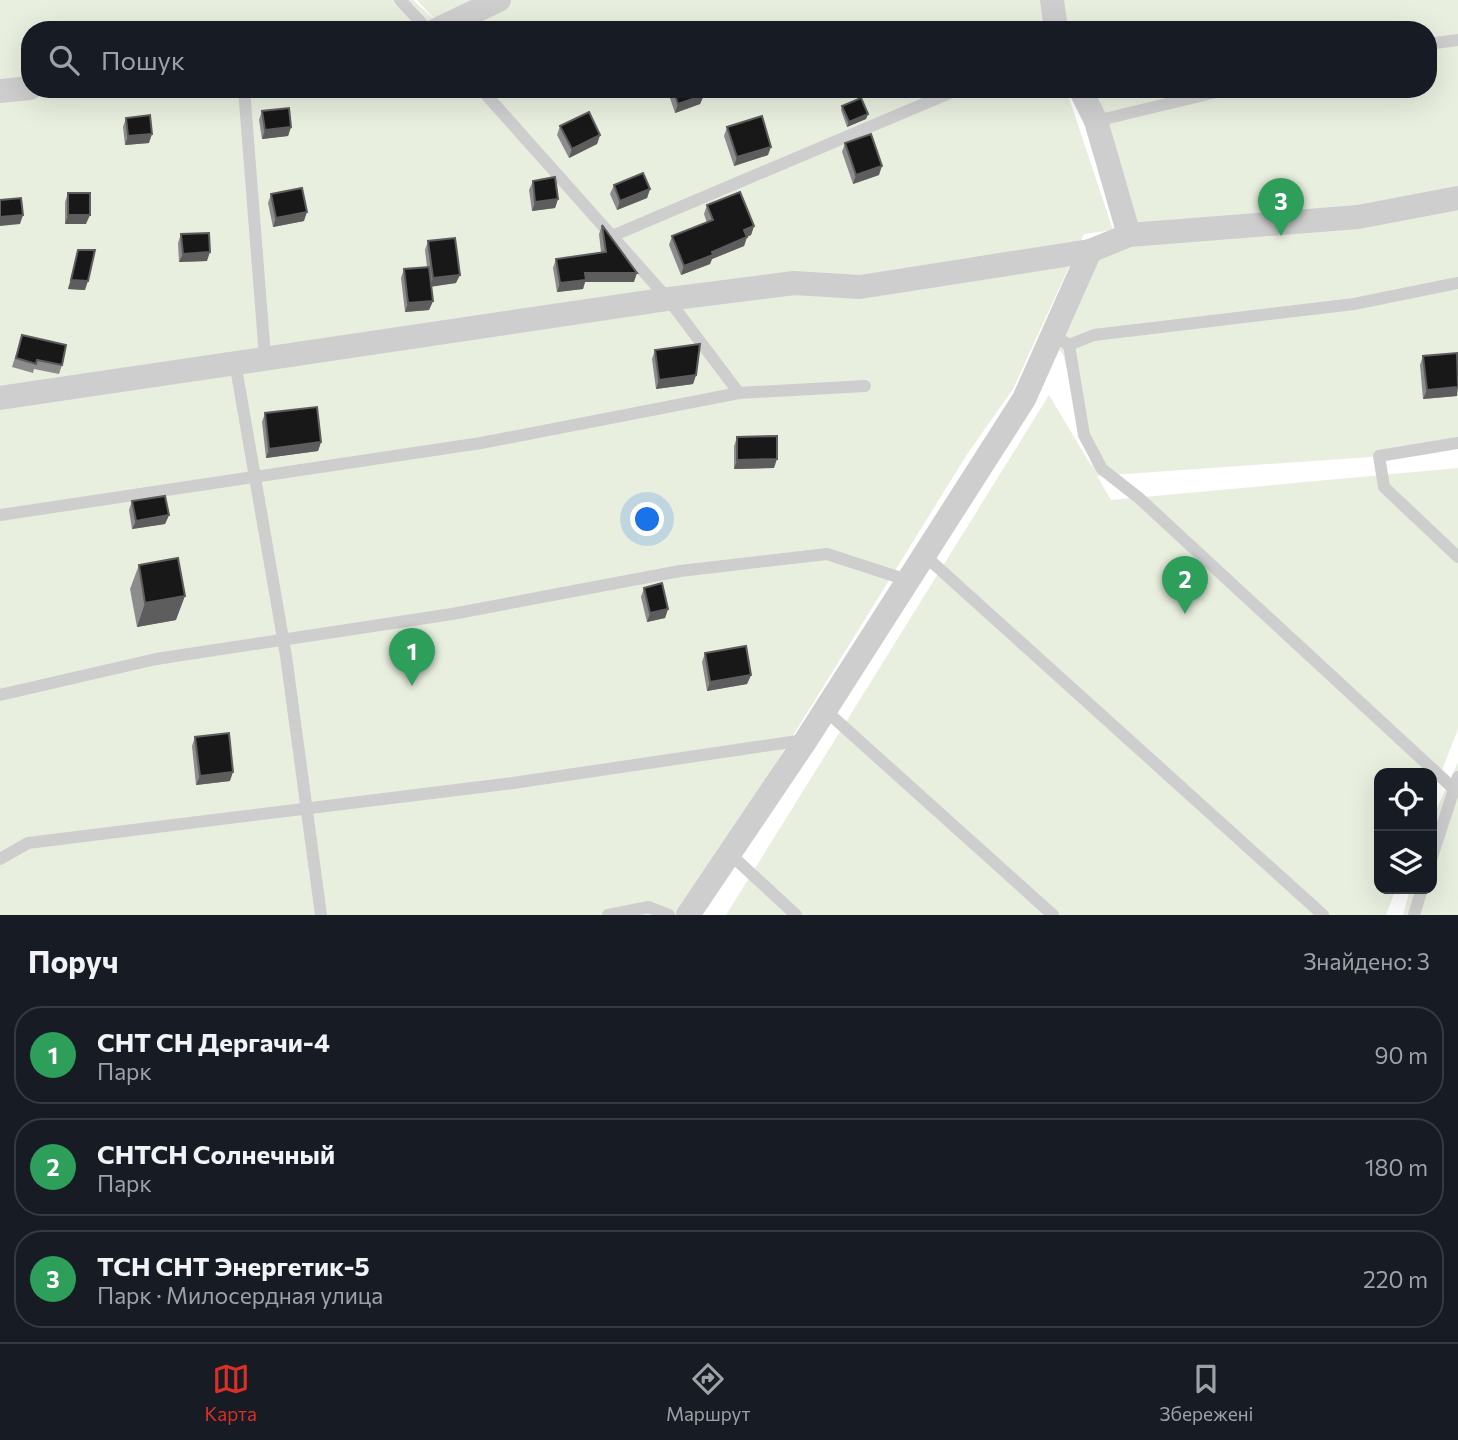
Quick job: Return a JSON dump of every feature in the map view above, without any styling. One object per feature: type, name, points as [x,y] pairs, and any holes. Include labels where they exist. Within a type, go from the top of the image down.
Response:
[{"type":"street","points":[[455,21],[499,0]]},
{"type":"street","points":[[1052,0],[1055,21]]},
{"type":"street","points":[[0,91],[21,89]]},
{"type":"street","points":[[1084,98],[1096,121],[1129,235]]},
{"type":"street","points":[[0,397],[668,299],[794,284],[860,287],[1090,251],[1129,235],[1358,217],[1458,198]]},
{"type":"street","points":[[688,915],[806,740],[1060,341],[1090,251]]},
{"type":"lane","points":[[400,0],[420,21]]},
{"type":"lane","points":[[1437,43],[1458,40]]},
{"type":"lane","points":[[245,98],[265,358]]},
{"type":"lane","points":[[489,98],[668,299],[739,393]]},
{"type":"lane","points":[[612,236],[938,98]]},
{"type":"lane","points":[[1096,121],[1192,98]]},
{"type":"lane","points":[[1437,841],[1455,783],[1139,498],[1102,469],[1084,435],[1060,341],[1354,304],[1458,283]]},
{"type":"lane","points":[[235,362],[257,477],[283,641],[321,915]]},
{"type":"lane","points":[[0,515],[481,443],[739,393],[865,386]]},
{"type":"lane","points":[[1458,443],[1379,456],[1384,487],[1458,557]]},
{"type":"lane","points":[[0,695],[156,659],[452,614],[680,571],[827,554],[907,580]]},
{"type":"lane","points":[[923,554],[1324,915]]},
{"type":"lane","points":[[825,710],[1053,915]]},
{"type":"lane","points":[[0,859],[29,843],[513,783],[806,740]]},
{"type":"lane","points":[[729,853],[796,915]]},
{"type":"lane","points":[[1414,915],[1420,894]]},
{"type":"lane","points":[[608,915],[649,907],[669,915]]},
{"type":"green space","points":[[0,0],[413,0],[436,21],[21,21],[21,98],[1069,98],[1113,230],[1084,234],[1013,389],[966,456],[682,915],[0,915]]},
{"type":"green space","points":[[417,0],[1458,0],[1458,440],[1371,457],[1097,476],[1111,500],[1458,468],[1458,729],[1437,783],[1437,768],[1374,768],[1374,894],[1394,894],[1386,915],[726,915],[1049,395],[1092,467],[1063,354],[1043,334],[1118,231],[1076,98],[1437,98],[1437,21],[436,21]]},
{"type":"green space","points":[[1458,762],[1458,915],[1403,915],[1409,894],[1437,894],[1437,808]]},
{"type":"building","points":[[676,98],[695,98],[678,104]]},
{"type":"building","points":[[861,98],[868,114],[849,122],[842,106]]},
{"type":"building","points":[[289,108],[291,127],[265,130],[262,111]]},
{"type":"building","points":[[589,112],[600,135],[572,149],[560,126]]},
{"type":"building","points":[[150,115],[152,134],[128,136],[126,118]]},
{"type":"building","points":[[762,116],[771,147],[737,157],[727,127]]},
{"type":"building","points":[[871,134],[882,166],[856,175],[845,143]]},
{"type":"building","points":[[643,173],[650,189],[620,201],[614,185]]},
{"type":"building","points":[[555,177],[558,199],[535,202],[533,181]]},
{"type":"building","points":[[302,188],[307,212],[276,218],[271,194]]},
{"type":"building","points":[[740,192],[754,226],[744,230],[747,237],[712,252],[713,255],[684,266],[672,236],[713,220],[707,205]]},
{"type":"building","points":[[68,193],[90,193],[90,215],[68,215]]},
{"type":"building","points":[[21,198],[23,215],[0,217],[0,200]]},
{"type":"building","points":[[602,225],[637,273],[585,273],[586,280],[560,283],[556,259],[606,252]]},
{"type":"building","points":[[209,233],[210,252],[183,254],[181,234]]},
{"type":"building","points":[[455,238],[460,275],[433,278],[428,241]]},
{"type":"building","points":[[78,250],[95,250],[88,281],[71,280]]},
{"type":"building","points":[[429,267],[433,301],[408,303],[404,269]]},
{"type":"building","points":[[22,335],[66,345],[62,365],[37,360],[36,364],[16,358]]},
{"type":"building","points":[[700,344],[696,375],[659,380],[655,350]]},
{"type":"building","points":[[1457,353],[1458,387],[1427,390],[1423,356]]},
{"type":"building","points":[[317,407],[321,442],[269,449],[265,413]]},
{"type":"building","points":[[777,436],[777,459],[737,460],[737,437]]},
{"type":"building","points":[[165,496],[169,515],[136,521],[132,501]]},
{"type":"building","points":[[178,558],[185,596],[145,603],[139,565]]},
{"type":"building","points":[[662,583],[668,609],[650,613],[644,588]]},
{"type":"building","points":[[746,646],[751,675],[710,682],[705,653]]},
{"type":"building","points":[[229,733],[233,772],[200,776],[195,737]]},
{"type":"place","name":"ТСН СНТ Энергетик-5","points":[[1281,236]]},
{"type":"place","name":"СНТСН Солнечный","points":[[1185,614]]},
{"type":"place","name":"СНТ СН Дергачи-4","points":[[412,686]]}]
